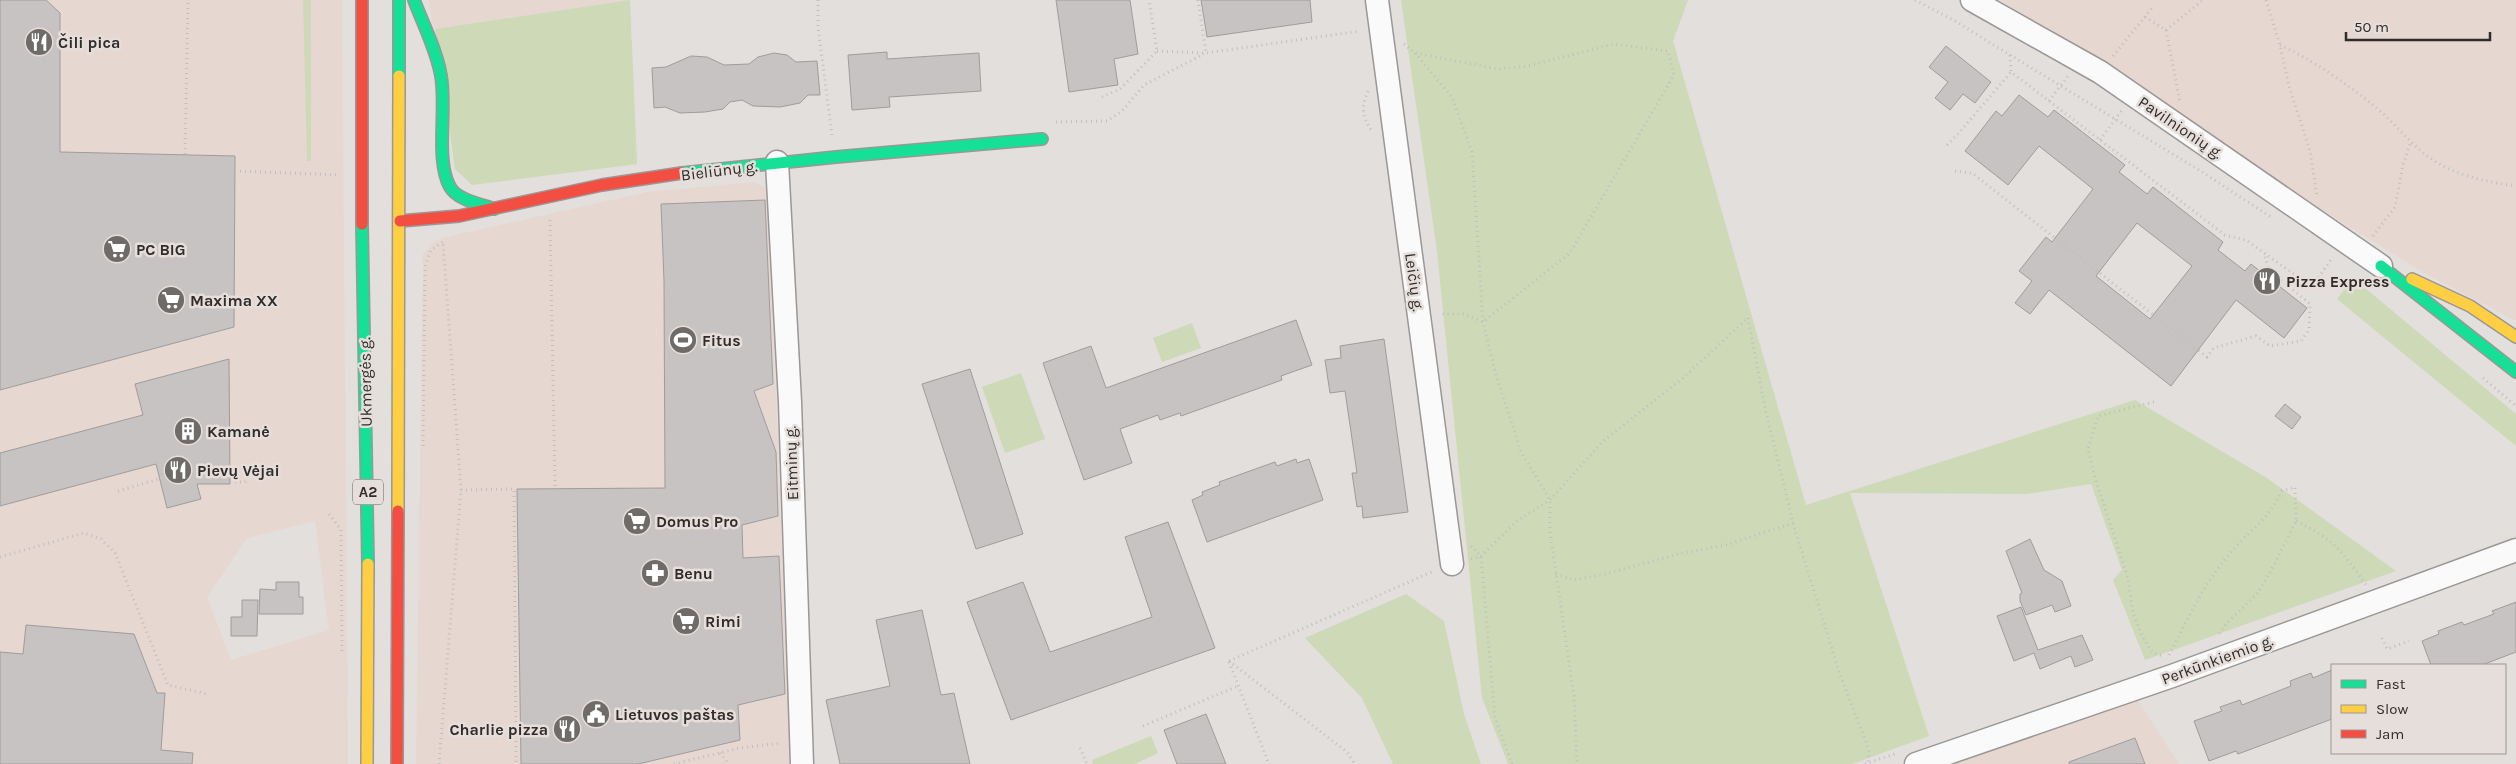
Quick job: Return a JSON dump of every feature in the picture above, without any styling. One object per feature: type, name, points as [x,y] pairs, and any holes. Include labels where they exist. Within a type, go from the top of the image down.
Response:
[{"type":"main road","name":"Ukmergės g.","points":[[362,0],[367,221],[367,764]]},
{"type":"main road","name":"Ukmergės g.","points":[[397,764],[395,221],[399,0]]},
{"type":"main road","points":[[414,0],[441,74],[444,97],[443,164],[450,188],[459,196],[494,209]]},
{"type":"main road","name":"Bieliūnų g.","points":[[395,221],[434,221],[629,180],[777,162],[1042,139]]},
{"type":"main road","points":[[385,240],[395,221]]},
{"type":"main road","name":"Pavilnionių g.","points":[[2381,266],[2449,294],[2516,337]]},
{"type":"main road","name":"Pavilnionių g.","points":[[2381,266],[2516,372]]},
{"type":"street","name":"Leičių g.","points":[[1377,0],[1372,33],[1452,564]]},
{"type":"street","name":"Pavilnionių g.","points":[[1972,0],[2100,72],[2381,266]]},
{"type":"street","name":"Eitminų g.","points":[[777,162],[790,402],[802,764]]},
{"type":"street","name":"Perkūnkiemio g.","points":[[1916,764],[2163,679],[2516,550]]},
{"type":"path","points":[[185,154],[188,0]]},
{"type":"path","points":[[818,0],[818,27],[836,158]]},
{"type":"path","points":[[1149,0],[1157,51]]},
{"type":"path","points":[[1198,0],[1206,53]]},
{"type":"path","points":[[1915,0],[1955,21],[2116,119],[2274,220]]},
{"type":"path","points":[[2166,30],[2203,0]]},
{"type":"path","points":[[2266,0],[2280,45],[2289,86],[2310,151],[2317,197],[2309,215]]},
{"type":"path","points":[[2100,72],[2152,8]]},
{"type":"path","points":[[2145,17],[2166,30],[2186,130]]},
{"type":"path","points":[[1102,97],[1120,89],[1157,51],[1206,53],[1372,33],[1401,42],[1415,53],[1452,97],[1472,152],[1483,322],[1496,375],[1521,452],[1550,500],[1550,532],[1574,696],[1577,764]]},
{"type":"path","points":[[1415,53],[1498,69],[1528,66],[1614,44],[1668,51],[1674,75],[1570,253],[1483,322]]},
{"type":"path","points":[[2280,45],[2296,52],[2374,105],[2432,160],[2458,173],[2494,183],[2516,186]]},
{"type":"path","points":[[1042,139],[1042,122],[1107,121],[1122,111],[1144,86],[1206,53]]},
{"type":"path","points":[[1946,145],[1958,134],[2011,72],[2010,56]]},
{"type":"path","points":[[2049,101],[2078,60]]},
{"type":"path","points":[[2011,72],[2225,235],[2246,240],[2312,287],[2332,258]]},
{"type":"path","points":[[2100,140],[2133,94]]},
{"type":"path","points":[[2358,249],[2374,235],[2395,207],[2403,165],[2411,140]]},
{"type":"path","points":[[1955,171],[1972,173],[2207,357],[2214,348],[2256,336],[2270,346],[2301,342],[2309,330],[2310,304],[2269,270],[2264,253]]},
{"type":"path","points":[[540,219],[550,217],[555,488]]},
{"type":"path","points":[[423,455],[425,267],[431,250],[450,240]]},
{"type":"path","points":[[438,764],[461,490],[443,242]]},
{"type":"path","points":[[2324,252],[2338,262]]},
{"type":"path","points":[[1441,314],[1464,314],[1483,322]]},
{"type":"path","points":[[1229,661],[1452,564],[1482,556],[1516,521],[1550,500],[1602,442],[1683,378],[1748,318],[1765,408],[1793,523],[1839,672],[1869,750],[1868,764]]},
{"type":"path","points":[[2477,373],[2516,406]]},
{"type":"path","points":[[2154,402],[2098,416],[2088,449],[2095,478],[2128,578],[2133,614],[2144,640],[2153,653],[2168,658],[2198,600],[2218,569],[2233,550],[2273,510],[2282,491],[2296,487],[2296,521],[2258,592],[2226,624],[2214,641]]},
{"type":"path","points":[[118,491],[159,479]]},
{"type":"path","points":[[196,479],[203,481]]},
{"type":"path","points":[[230,482],[242,482],[248,479]]},
{"type":"path","points":[[461,490],[514,489],[516,764]]},
{"type":"path","points":[[329,514],[341,530],[342,660]]},
{"type":"path","points":[[2296,521],[2321,533],[2339,547],[2367,586]]},
{"type":"path","points":[[1556,574],[1574,580],[1605,574],[1678,554],[1726,545],[1793,523]]},
{"type":"path","points":[[0,557],[84,533],[101,539],[115,553],[168,685],[207,694]]},
{"type":"path","points":[[1482,556],[1495,718],[1512,764]]},
{"type":"path","points":[[2382,638],[2387,649],[2408,641]]},
{"type":"path","points":[[1229,661],[1269,764]]},
{"type":"path","points":[[1229,661],[1347,752],[1355,764]]},
{"type":"path","points":[[1143,726],[1238,686]]},
{"type":"path","points":[[674,764],[719,753],[782,743],[782,752]]},
{"type":"path","points":[[1080,748],[1087,764]]},
{"type":"path","points":[[719,753],[729,764]]},
{"type":"shaded area","points":[[0,0],[342,0],[348,764],[0,764]],"holes":[[[315,521],[329,630],[231,660],[207,597],[247,538]]]},
{"type":"shaded area","points":[[429,0],[630,0],[435,29]]},
{"type":"shaded area","points":[[2000,0],[2516,0],[2516,321],[2426,274],[2283,186],[2142,89]]},
{"type":"shaded area","points":[[754,182],[768,189],[790,764],[416,764],[423,254],[434,242],[442,238],[647,192]]},
{"type":"shaded area","points":[[2136,698],[2179,764],[1949,764]]},
{"type":"green space","points":[[303,0],[311,0],[311,161],[307,161]]},
{"type":"green space","points":[[630,0],[637,164],[472,185],[455,169],[435,29]]},
{"type":"green space","points":[[1401,0],[1688,0],[1673,41],[1806,505],[2135,400],[2267,478],[2396,571],[2145,660],[2113,580],[2122,570],[2091,484],[2027,494],[1850,493],[1929,736],[1852,764],[1508,764],[1482,698],[1437,251]]},
{"type":"green space","points":[[2353,278],[2516,414],[2516,446],[2337,299]]},
{"type":"green space","points":[[1192,323],[1201,348],[1162,362],[1153,338]]},
{"type":"green space","points":[[1021,373],[1045,439],[1005,453],[982,387]]},
{"type":"green space","points":[[1406,594],[1444,621],[1464,714],[1481,764],[1393,764],[1362,698],[1305,638]]},
{"type":"green space","points":[[1151,736],[1158,753],[1135,764],[1093,764],[1092,760]]},
{"type":"building","name":"PC BIG","points":[[0,0],[46,0],[60,13],[60,152],[235,156],[234,327],[0,390]]},
{"type":"building","points":[[1056,0],[1130,0],[1138,54],[1114,59],[1118,85],[1069,92]]},
{"type":"building","points":[[1201,0],[1310,0],[1312,22],[1207,37]]},
{"type":"building","points":[[1946,46],[1991,82],[1975,103],[1963,94],[1950,110],[1935,98],[1948,82],[1929,67]]},
{"type":"building","points":[[887,52],[887,59],[979,53],[981,91],[889,97],[890,107],[852,110],[848,55]]},
{"type":"building","points":[[774,53],[787,55],[796,62],[817,61],[820,95],[808,95],[800,103],[780,107],[753,106],[742,100],[730,102],[723,109],[705,112],[680,113],[665,107],[654,108],[652,68],[666,67],[691,56],[707,57],[724,65],[749,64],[758,57]]},
{"type":"building","points":[[2019,95],[2048,117],[2054,110],[2125,165],[2119,172],[2147,194],[2153,187],[2223,242],[2218,250],[2245,271],[2251,264],[2307,308],[2284,338],[2236,300],[2171,386],[2049,290],[2030,314],[2015,303],[2032,281],[2019,271],[2046,237],[2052,242],[2093,189],[2039,146],[2008,185],[1965,151],[1996,111],[2002,116]],"holes":[[[2137,223],[2192,266],[2150,319],[2096,276]]]},
{"type":"building","name":"Domus Pro","points":[[765,200],[773,384],[754,391],[776,452],[778,516],[742,525],[743,558],[779,556],[785,694],[738,705],[740,740],[638,764],[521,764],[517,489],[665,488],[664,281],[661,204]]},
{"type":"building","points":[[1296,320],[1312,365],[1281,376],[1282,380],[1181,416],[1180,413],[1160,420],[1158,415],[1120,429],[1132,463],[1084,480],[1043,363],[1091,346],[1106,388]]},
{"type":"building","points":[[1384,339],[1408,512],[1363,518],[1362,506],[1357,507],[1352,473],[1357,473],[1345,391],[1330,393],[1325,360],[1341,358],[1340,346]]},
{"type":"building","points":[[229,359],[230,484],[197,484],[201,499],[167,508],[156,464],[0,506],[0,453],[143,415],[135,384]]},
{"type":"building","points":[[970,369],[1023,534],[976,549],[922,384]]},
{"type":"building","points":[[2285,404],[2301,417],[2292,429],[2275,416]]},
{"type":"building","points":[[1296,459],[1297,463],[1309,459],[1323,500],[1207,542],[1192,500],[1203,495],[1202,492],[1220,485],[1219,482],[1275,462],[1277,466]]},
{"type":"building","points":[[1168,522],[1215,648],[1011,720],[967,602],[1023,582],[1050,652],[1152,617],[1125,537]]},
{"type":"building","points":[[2030,539],[2044,570],[2062,581],[2071,606],[2055,612],[2052,605],[2026,615],[2020,601],[2020,594],[2022,593],[2006,551]]},
{"type":"building","points":[[276,582],[299,582],[299,597],[303,597],[303,614],[259,614],[260,589],[276,590]]},
{"type":"building","points":[[242,600],[258,600],[257,636],[231,636],[231,617],[242,617]]},
{"type":"building","points":[[2516,602],[2516,652],[2485,664],[2431,664],[2422,641],[2439,634],[2438,631],[2462,622],[2464,625],[2494,614],[2492,611]]},
{"type":"building","points":[[2021,607],[2038,650],[2082,635],[2093,660],[2075,667],[2071,656],[2040,669],[2034,653],[2014,661],[1997,616]]},
{"type":"building","points":[[922,610],[941,695],[954,693],[970,764],[840,764],[826,700],[890,686],[876,620]]},
{"type":"building","points":[[26,625],[134,634],[157,693],[165,693],[161,750],[193,753],[192,764],[0,764],[0,652],[23,654]]},
{"type":"building","points":[[2331,670],[2331,719],[2238,754],[2236,751],[2209,761],[2194,721],[2222,711],[2220,707],[2240,700],[2242,705],[2291,686],[2290,681],[2311,673],[2313,678]]},
{"type":"building","points":[[1206,714],[1226,764],[1177,764],[1164,730]]},
{"type":"building","points":[[2135,738],[2145,764],[2069,764],[2069,762]]},
{"type":"traffic: fast","points":[[399,0],[399,76]]},
{"type":"traffic: fast","points":[[414,0],[433,47],[441,76],[443,163],[450,187],[458,195],[494,209]]},
{"type":"traffic: fast","points":[[682,173],[1042,139]]},
{"type":"traffic: fast","points":[[362,224],[368,564]]},
{"type":"traffic: fast","points":[[2381,266],[2516,372]]},
{"type":"traffic: slow","points":[[398,511],[399,76]]},
{"type":"traffic: slow","points":[[2412,279],[2470,306],[2516,337]]},
{"type":"traffic: slow","points":[[367,764],[368,564]]},
{"type":"traffic: jam","points":[[362,0],[362,224]]},
{"type":"traffic: jam","points":[[400,221],[459,216],[602,185],[682,173]]},
{"type":"traffic: jam","points":[[397,764],[398,511]]},
{"type":"place","name":"Čili pica","points":[[39,42]]},
{"type":"place","name":"PC BIG","points":[[117,249]]},
{"type":"place","name":"Pizza Express","points":[[2267,281]]},
{"type":"place","name":"Maxima XX","points":[[171,300]]},
{"type":"place","name":"Fitus","points":[[683,340]]},
{"type":"place","name":"Kamanė","points":[[188,431]]},
{"type":"place","name":"Pievų Vėjai","points":[[178,470]]},
{"type":"place","name":"Domus Pro","points":[[637,521]]},
{"type":"place","name":"Benu","points":[[655,573]]},
{"type":"place","name":"Rimi","points":[[686,621]]},
{"type":"place","name":"Lietuvos paštas","points":[[596,714]]},
{"type":"place","name":"Charlie pizza","points":[[567,729]]}]
